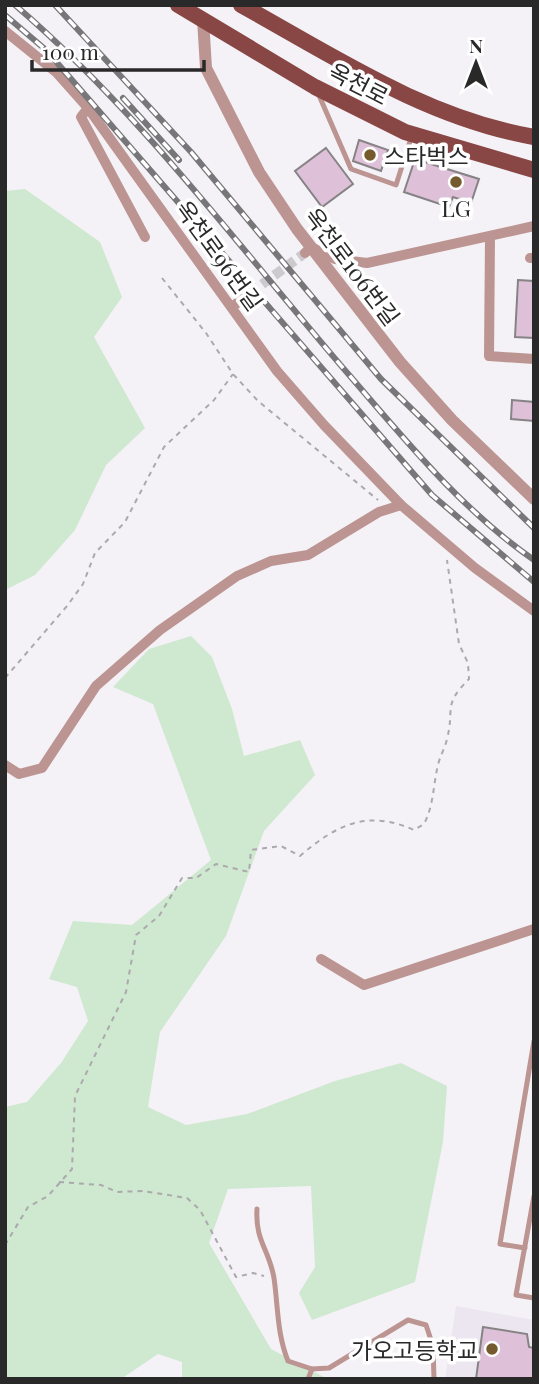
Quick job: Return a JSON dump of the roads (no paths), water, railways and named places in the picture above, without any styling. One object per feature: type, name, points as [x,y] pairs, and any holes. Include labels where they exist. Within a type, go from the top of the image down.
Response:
[{"type":"main road","name":"옥천로","points":[[178,5],[315,87],[412,134],[534,170]]},
{"type":"main road","name":"옥천로","points":[[241,5],[408,99],[526,136]]},
{"type":"street","name":"옥천로106번길","points":[[203,19],[206,68],[259,172],[308,250],[452,420],[534,499]]},
{"type":"street","name":"옥천로96번길","points":[[5,31],[55,72],[88,108],[183,244],[277,371],[400,503],[447,545],[534,611]]},
{"type":"street","points":[[88,108],[81,117],[110,166],[145,237]]},
{"type":"street","points":[[308,250],[367,263],[534,226]]},
{"type":"street","points":[[491,237],[489,356],[534,359]]},
{"type":"street","points":[[232,307],[250,293]]},
{"type":"street","points":[[5,765],[19,774],[42,768],[96,686],[160,630],[237,576],[271,561],[308,555],[379,512],[400,503]]},
{"type":"street","points":[[321,959],[364,985],[534,929]]},
{"type":"lane","points":[[315,87],[351,169],[396,184],[412,134]]},
{"type":"lane","points":[[526,136],[534,125]]},
{"type":"lane","points":[[525,1248],[500,1244],[534,1041]]},
{"type":"lane","points":[[534,1196],[516,1295],[534,1298]]},
{"type":"lane","points":[[257,1209],[256,1230],[271,1262],[281,1343],[288,1361],[312,1369],[329,1368],[408,1320],[426,1325],[433,1346],[434,1379]]},
{"type":"lane","points":[[308,1379],[312,1369]]},
{"type":"tunnel","points":[[250,293],[305,253]]},
{"type":"railway","points":[[15,5],[61,47],[148,137],[436,474],[483,520],[534,560]]},
{"type":"railway","points":[[55,5],[191,152],[381,379],[534,528]]},
{"type":"railway","points":[[5,15],[46,50],[432,495],[534,582]]},
{"type":"railway","points":[[123,98],[179,160]]},
{"type":"place","name":"스타벅스","points":[[370,155]]},
{"type":"place","name":"LG","points":[[456,182]]},
{"type":"place","name":"가오고등학교","points":[[492,1349]]}]
